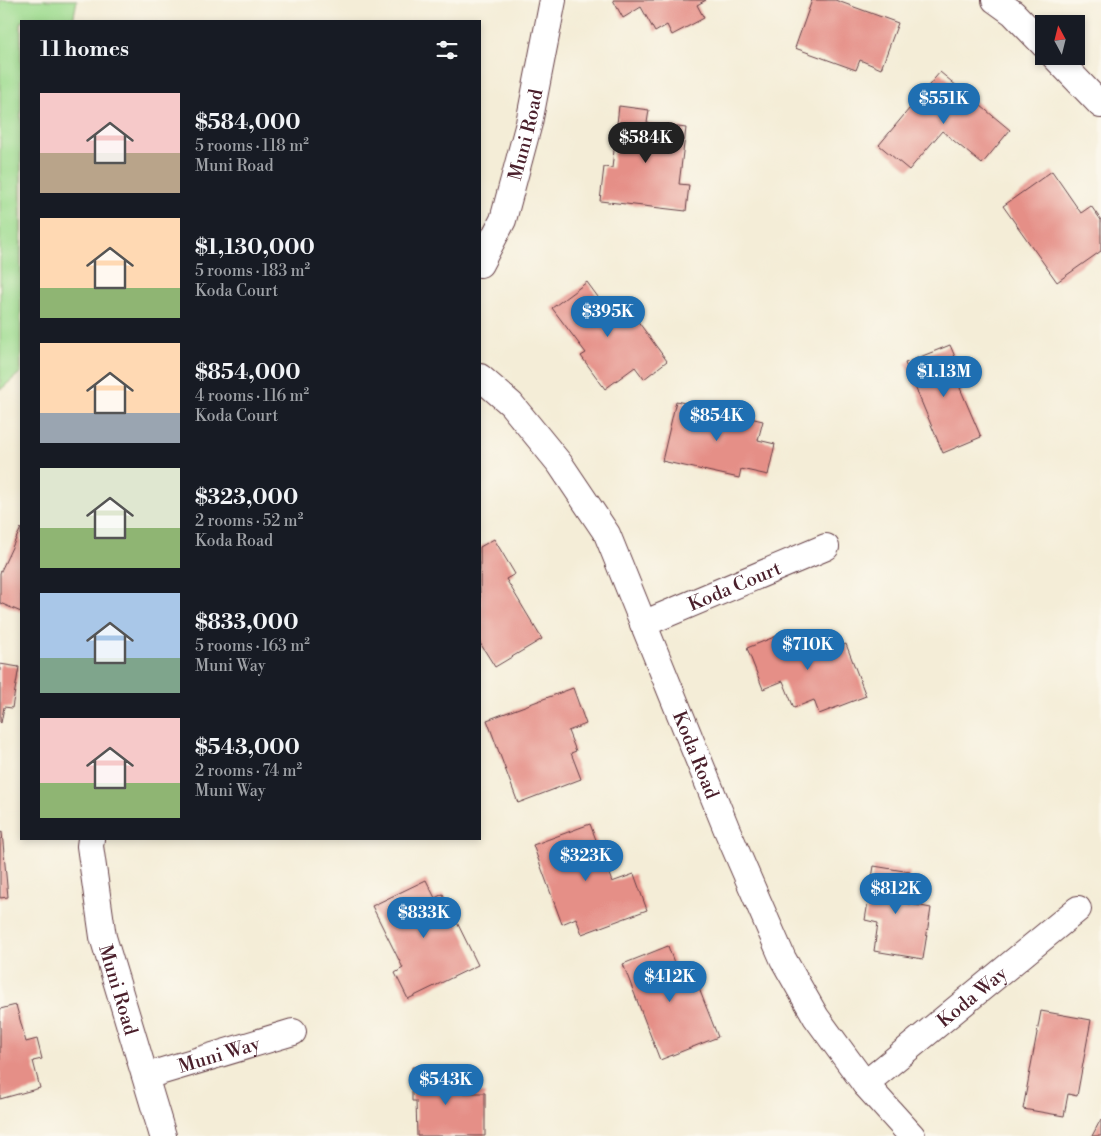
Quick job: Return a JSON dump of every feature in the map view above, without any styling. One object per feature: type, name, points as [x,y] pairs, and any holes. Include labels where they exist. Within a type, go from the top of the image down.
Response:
[{"type":"street","name":"Muni Road","points":[[481,262],[503,220],[529,123],[554,0]]},
{"type":"street","points":[[995,0],[1013,13],[1035,36]]},
{"type":"street","points":[[1063,65],[1101,105]]},
{"type":"street","name":"Koda Road","points":[[481,378],[511,404],[560,464],[607,534],[783,959],[816,1018],[865,1084],[912,1136]]},
{"type":"street","name":"Koda Court","points":[[643,624],[826,547]]},
{"type":"street","name":"Muni Road","points":[[91,840],[90,846],[103,937],[163,1136]]},
{"type":"street","name":"Koda Way","points":[[865,1084],[1078,909]]},
{"type":"street","name":"Muni Way","points":[[146,1076],[293,1032]]},
{"type":"green space","points":[[0,0],[77,0],[73,20],[20,20],[20,373],[0,390]]},
{"type":"building","points":[[613,0],[706,0],[697,5],[704,18],[672,35],[667,25],[655,32],[641,7],[623,18]]},
{"type":"building","points":[[812,0],[835,0],[898,23],[881,69],[860,60],[856,70],[795,48]]},
{"type":"building","points":[[940,72],[1010,130],[982,164],[942,131],[909,170],[879,145]]},
{"type":"building","points":[[619,106],[649,110],[647,123],[686,128],[679,184],[689,185],[686,211],[600,201],[604,167],[612,168]]},
{"type":"building","points":[[1052,171],[1081,213],[1091,206],[1101,220],[1101,251],[1057,282],[1003,206]]},
{"type":"building","points":[[587,282],[620,327],[634,316],[667,361],[644,379],[635,367],[605,389],[581,356],[586,353],[552,308]]},
{"type":"building","points":[[950,345],[967,385],[960,388],[981,437],[943,453],[905,363]]},
{"type":"building","points":[[676,401],[763,421],[758,440],[775,444],[768,475],[741,469],[739,478],[662,461]]},
{"type":"building","points":[[20,530],[20,612],[0,603],[0,573]]},
{"type":"building","points":[[494,539],[515,574],[506,579],[542,639],[495,667],[481,645],[481,546]]},
{"type":"building","points":[[789,631],[794,645],[827,632],[834,649],[846,644],[866,696],[819,714],[814,700],[794,708],[783,681],[763,689],[747,648]]},
{"type":"building","points":[[0,664],[19,667],[12,708],[4,707],[1,723],[0,722]]},
{"type":"building","points":[[573,688],[586,724],[568,731],[576,751],[571,753],[581,779],[518,803],[487,720]]},
{"type":"building","points":[[590,824],[612,882],[634,874],[647,910],[582,934],[576,918],[562,924],[533,845]]},
{"type":"building","points":[[2,832],[8,897],[0,898],[0,833]]},
{"type":"building","points":[[874,866],[910,872],[905,903],[931,908],[923,959],[874,951],[878,923],[865,920]]},
{"type":"building","points":[[426,880],[435,898],[443,894],[478,965],[408,999],[395,973],[403,968],[372,906]]},
{"type":"building","points":[[668,946],[676,968],[689,963],[718,1037],[660,1060],[623,964]]},
{"type":"building","points":[[16,1005],[26,1042],[37,1039],[42,1059],[33,1061],[40,1088],[0,1099],[0,1009]]},
{"type":"building","points":[[1041,1011],[1091,1020],[1077,1096],[1068,1094],[1064,1116],[1023,1109]]},
{"type":"building","points":[[412,1067],[450,1067],[450,1093],[485,1093],[485,1136],[417,1136],[416,1101],[412,1101]]},
{"type":"building","points":[[1101,1119],[1101,1136],[1092,1136]]}]
